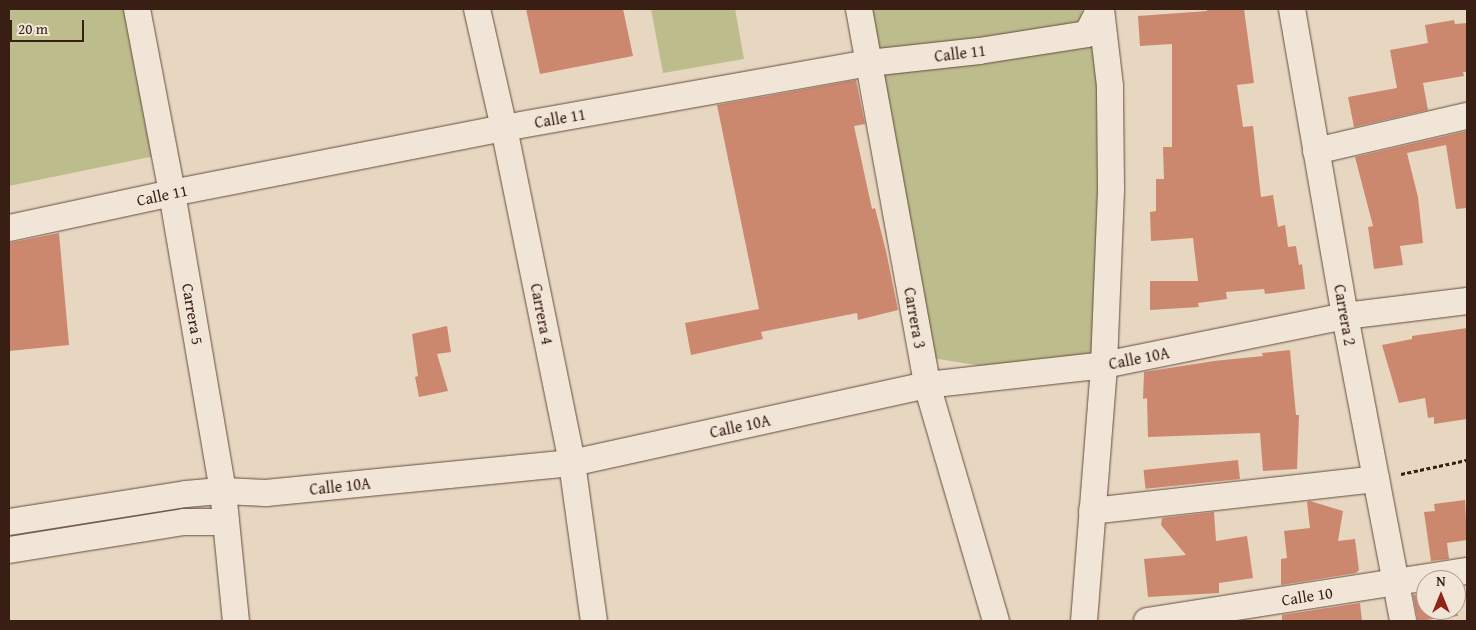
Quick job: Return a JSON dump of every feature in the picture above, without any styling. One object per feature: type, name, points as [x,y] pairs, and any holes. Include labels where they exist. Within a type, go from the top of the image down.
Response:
[{"type":"street","name":"Carrera 5","points":[[138,9],[172,193],[223,491],[236,621]]},
{"type":"street","name":"Carrera 4","points":[[477,9],[504,128],[572,463],[594,621]]},
{"type":"street","name":"Carrera 3","points":[[859,9],[927,386],[996,621]]},
{"type":"street","name":"Calle 11","points":[[9,228],[172,193],[504,128],[870,63],[979,51],[1087,34],[1100,9]]},
{"type":"street","points":[[1084,621],[1104,365],[1111,188],[1110,86],[1100,9]]},
{"type":"street","name":"Carrera 2","points":[[1292,9],[1345,316],[1403,621]]},
{"type":"street","points":[[1316,151],[1467,116]]},
{"type":"street","name":"Calle 10A","points":[[9,522],[186,494],[223,491],[266,493],[572,463],[927,386],[1104,365],[1345,316],[1467,301]]},
{"type":"street","points":[[1092,511],[1376,479]]},
{"type":"street","points":[[9,550],[184,522],[226,522]]},
{"type":"street","name":"Calle 10","points":[[1147,621],[1467,571]]},
{"type":"path","points":[[1376,479],[1467,460]]},
{"type":"shaded area","points":[[9,9],[133,9],[164,154],[9,186]]},
{"type":"shaded area","points":[[651,9],[735,9],[744,59],[663,73]]},
{"type":"shaded area","points":[[868,9],[1082,9],[1084,31],[943,48],[877,48]]},
{"type":"shaded area","points":[[1094,36],[1104,183],[1098,361],[982,366],[932,358],[878,67]]},
{"type":"building","points":[[526,9],[623,9],[633,56],[540,74]]},
{"type":"building","points":[[1207,9],[1244,9],[1254,83],[1237,85],[1243,127],[1253,126],[1261,197],[1273,195],[1278,227],[1285,225],[1288,247],[1296,246],[1299,265],[1302,264],[1305,289],[1265,294],[1264,289],[1226,292],[1227,299],[1198,303],[1199,307],[1150,310],[1150,281],[1198,281],[1193,238],[1151,241],[1150,212],[1156,211],[1156,179],[1164,179],[1163,147],[1172,147],[1172,44],[1140,46],[1138,16],[1207,11]]},
{"type":"building","points":[[1454,20],[1455,24],[1467,23],[1467,72],[1463,72],[1464,76],[1423,83],[1428,110],[1354,127],[1348,97],[1397,88],[1390,50],[1428,43],[1425,25]]},
{"type":"building","points":[[856,80],[865,124],[854,126],[872,209],[875,208],[886,251],[898,310],[858,320],[857,313],[761,332],[763,339],[691,355],[685,323],[759,309],[717,105]]},
{"type":"building","points":[[1467,131],[1467,208],[1456,209],[1446,145],[1407,153],[1418,197],[1423,243],[1400,246],[1403,265],[1374,269],[1368,227],[1373,226],[1355,157]]},
{"type":"building","points":[[59,233],[69,345],[9,351],[9,243]]},
{"type":"building","points":[[447,326],[451,352],[437,354],[448,391],[419,397],[415,377],[418,376],[412,334]]},
{"type":"building","points":[[1467,328],[1467,419],[1434,424],[1434,417],[1428,418],[1425,398],[1399,403],[1382,345],[1412,339],[1412,336]]},
{"type":"building","points":[[1290,350],[1296,415],[1299,415],[1297,469],[1263,471],[1260,433],[1148,437],[1147,398],[1143,399],[1144,372],[1214,361],[1263,356],[1262,353]]},
{"type":"building","points":[[1238,460],[1240,479],[1146,489],[1144,470]]},
{"type":"building","points":[[1465,500],[1467,540],[1447,543],[1449,559],[1431,561],[1424,512],[1435,511],[1434,504]]},
{"type":"building","points":[[1310,501],[1343,511],[1338,541],[1355,539],[1359,570],[1356,573],[1281,585],[1281,559],[1287,558],[1284,531],[1310,528],[1307,502]]},
{"type":"building","points":[[1214,512],[1216,541],[1247,536],[1253,578],[1219,583],[1219,593],[1148,597],[1144,559],[1186,555],[1161,525],[1162,518]]},
{"type":"building","points":[[1413,595],[1416,595],[1416,611]]},
{"type":"building","points":[[1360,603],[1362,621],[1282,621],[1282,615]]}]
